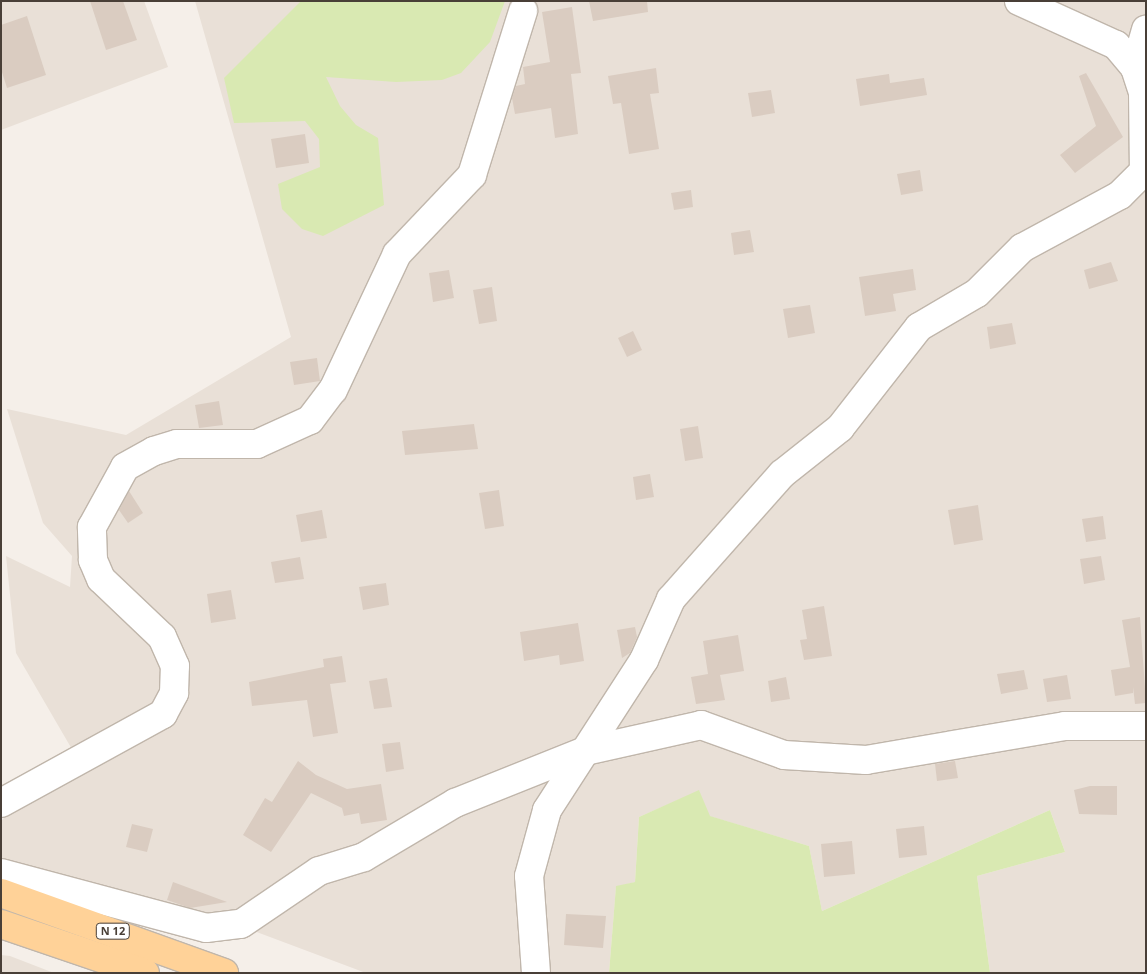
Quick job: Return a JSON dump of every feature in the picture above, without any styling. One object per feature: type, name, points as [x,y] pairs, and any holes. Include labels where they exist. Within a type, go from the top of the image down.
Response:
[{"type":"main road","name":"N 12","points":[[1,893],[224,973]]},
{"type":"main road","name":"N 12","points":[[1,924],[145,973]]},
{"type":"street","points":[[536,973],[529,876],[547,810],[644,660],[671,599],[782,474],[840,428],[919,326],[977,293],[1022,248],[1120,195],[1145,170],[1143,93],[1135,68],[1116,45],[1019,1]]},
{"type":"street","points":[[1,803],[163,714],[174,693],[175,666],[162,637],[101,579],[93,560],[92,527],[124,467],[154,450],[177,444],[258,444],[310,420],[332,390],[397,254],[472,175],[523,11]]},
{"type":"street","points":[[1135,68],[1146,30]]},
{"type":"street","points":[[1,874],[206,928],[241,924],[318,871],[364,856],[455,803],[586,751],[701,724],[784,755],[866,760],[1065,726],[1146,726]]},
{"type":"shaded area","points":[[1,1],[144,1],[168,67],[1,130]]},
{"type":"shaded area","points":[[195,1],[1146,1],[1146,973],[990,973],[977,876],[1065,852],[1050,810],[822,911],[809,846],[709,816],[699,791],[639,817],[635,882],[616,887],[609,973],[366,973],[235,924],[32,879],[1,857],[1,821],[73,751],[16,653],[6,556],[70,587],[72,556],[43,523],[7,409],[126,435],[291,337]]},
{"type":"shaded area","points":[[1,955],[10,956],[54,973],[1,973]]},
{"type":"green space","points":[[301,1],[505,1],[490,42],[461,73],[442,80],[396,82],[326,77],[340,106],[356,125],[378,138],[384,205],[323,236],[302,229],[282,209],[278,184],[320,167],[319,139],[305,121],[234,123],[224,78]]},
{"type":"green space","points":[[699,790],[710,816],[809,846],[822,911],[1050,810],[1065,852],[977,876],[990,973],[609,973],[616,886],[635,882],[639,817]]},
{"type":"building","points":[[90,1],[123,1],[137,40],[106,50]]},
{"type":"building","points":[[589,1],[647,1],[648,12],[593,21]]},
{"type":"building","points":[[572,7],[581,73],[571,74],[578,134],[555,138],[551,108],[515,114],[512,98],[516,86],[525,84],[523,67],[550,62],[542,12]]},
{"type":"building","points":[[27,16],[46,75],[7,88],[1,69],[1,25]]},
{"type":"building","points":[[656,68],[659,93],[650,94],[659,149],[629,154],[621,103],[613,104],[608,76]]},
{"type":"building","points":[[1086,73],[1123,137],[1075,173],[1060,155],[1096,126],[1079,76]]},
{"type":"building","points":[[889,74],[890,83],[924,78],[927,95],[860,106],[856,79]]},
{"type":"building","points":[[771,90],[775,113],[752,117],[748,93]]},
{"type":"building","points":[[305,134],[309,163],[276,168],[271,139]]},
{"type":"building","points":[[920,170],[923,191],[901,195],[897,174]]},
{"type":"building","points":[[691,190],[693,207],[674,210],[671,193]]},
{"type":"building","points":[[750,230],[754,252],[734,255],[731,233]]},
{"type":"building","points":[[1111,262],[1118,281],[1089,289],[1084,270]]},
{"type":"building","points":[[913,269],[916,290],[893,294],[896,311],[865,316],[859,277]]},
{"type":"building","points":[[449,270],[454,298],[433,302],[429,273]]},
{"type":"building","points":[[492,287],[497,321],[479,324],[473,290]]},
{"type":"building","points":[[810,305],[815,333],[788,338],[783,309]]},
{"type":"building","points":[[1012,323],[1016,344],[990,349],[987,327]]},
{"type":"building","points":[[633,331],[642,350],[627,357],[618,338]]},
{"type":"building","points":[[317,358],[320,381],[294,385],[290,362]]},
{"type":"building","points":[[219,401],[223,425],[199,428],[195,405]]},
{"type":"building","points":[[474,424],[478,449],[405,455],[402,431]]},
{"type":"building","points":[[698,426],[703,458],[685,461],[680,429]]},
{"type":"building","points":[[650,474],[654,497],[636,500],[633,477]]},
{"type":"building","points":[[499,490],[504,526],[485,529],[479,493]]},
{"type":"building","points":[[129,491],[143,513],[128,523],[119,510]]},
{"type":"building","points":[[978,505],[983,540],[954,545],[948,510]]},
{"type":"building","points":[[322,510],[327,538],[301,542],[296,515]]},
{"type":"building","points":[[1103,516],[1106,539],[1086,542],[1082,519]]},
{"type":"building","points":[[1101,556],[1105,580],[1084,584],[1080,559]]},
{"type":"building","points":[[300,557],[304,579],[275,583],[271,562]]},
{"type":"building","points":[[386,583],[389,605],[363,610],[359,587]]},
{"type":"building","points":[[231,590],[236,619],[211,623],[207,594]]},
{"type":"building","points":[[824,606],[832,656],[804,660],[800,640],[807,639],[802,610]]},
{"type":"building","points":[[1140,617],[1146,703],[1135,704],[1133,687],[1133,693],[1115,696],[1111,670],[1130,667],[1122,620]]},
{"type":"building","points":[[578,623],[584,661],[560,665],[559,655],[524,661],[520,632]]},
{"type":"building","points":[[635,627],[637,637],[630,653],[622,658],[617,630]]},
{"type":"building","points":[[738,635],[744,671],[720,675],[725,700],[696,704],[691,677],[708,674],[703,641]]},
{"type":"building","points":[[342,656],[346,682],[330,684],[338,733],[313,737],[307,700],[252,706],[249,682],[324,667],[323,659]]},
{"type":"building","points":[[1024,670],[1028,689],[1001,694],[997,674]]},
{"type":"building","points":[[1067,675],[1071,699],[1047,702],[1043,679]]},
{"type":"building","points":[[786,677],[790,699],[771,702],[768,681]]},
{"type":"building","points":[[387,678],[392,707],[374,709],[369,681]]},
{"type":"building","points":[[400,742],[404,769],[386,772],[382,744]]},
{"type":"building","points":[[298,761],[316,775],[347,789],[381,784],[387,820],[361,824],[359,813],[344,816],[342,808],[311,793],[271,852],[243,835],[265,798],[272,802]]},
{"type":"building","points":[[955,761],[958,778],[937,781],[935,764]]},
{"type":"building","points":[[1090,786],[1117,786],[1117,815],[1079,814],[1074,790]]},
{"type":"building","points":[[132,824],[153,829],[147,852],[126,847]]},
{"type":"building","points":[[924,826],[927,855],[899,858],[896,829]]},
{"type":"building","points":[[852,841],[855,874],[824,877],[821,844]]},
{"type":"building","points":[[173,882],[227,902],[190,908],[167,900]]},
{"type":"building","points":[[566,914],[606,916],[603,948],[564,945]]}]
